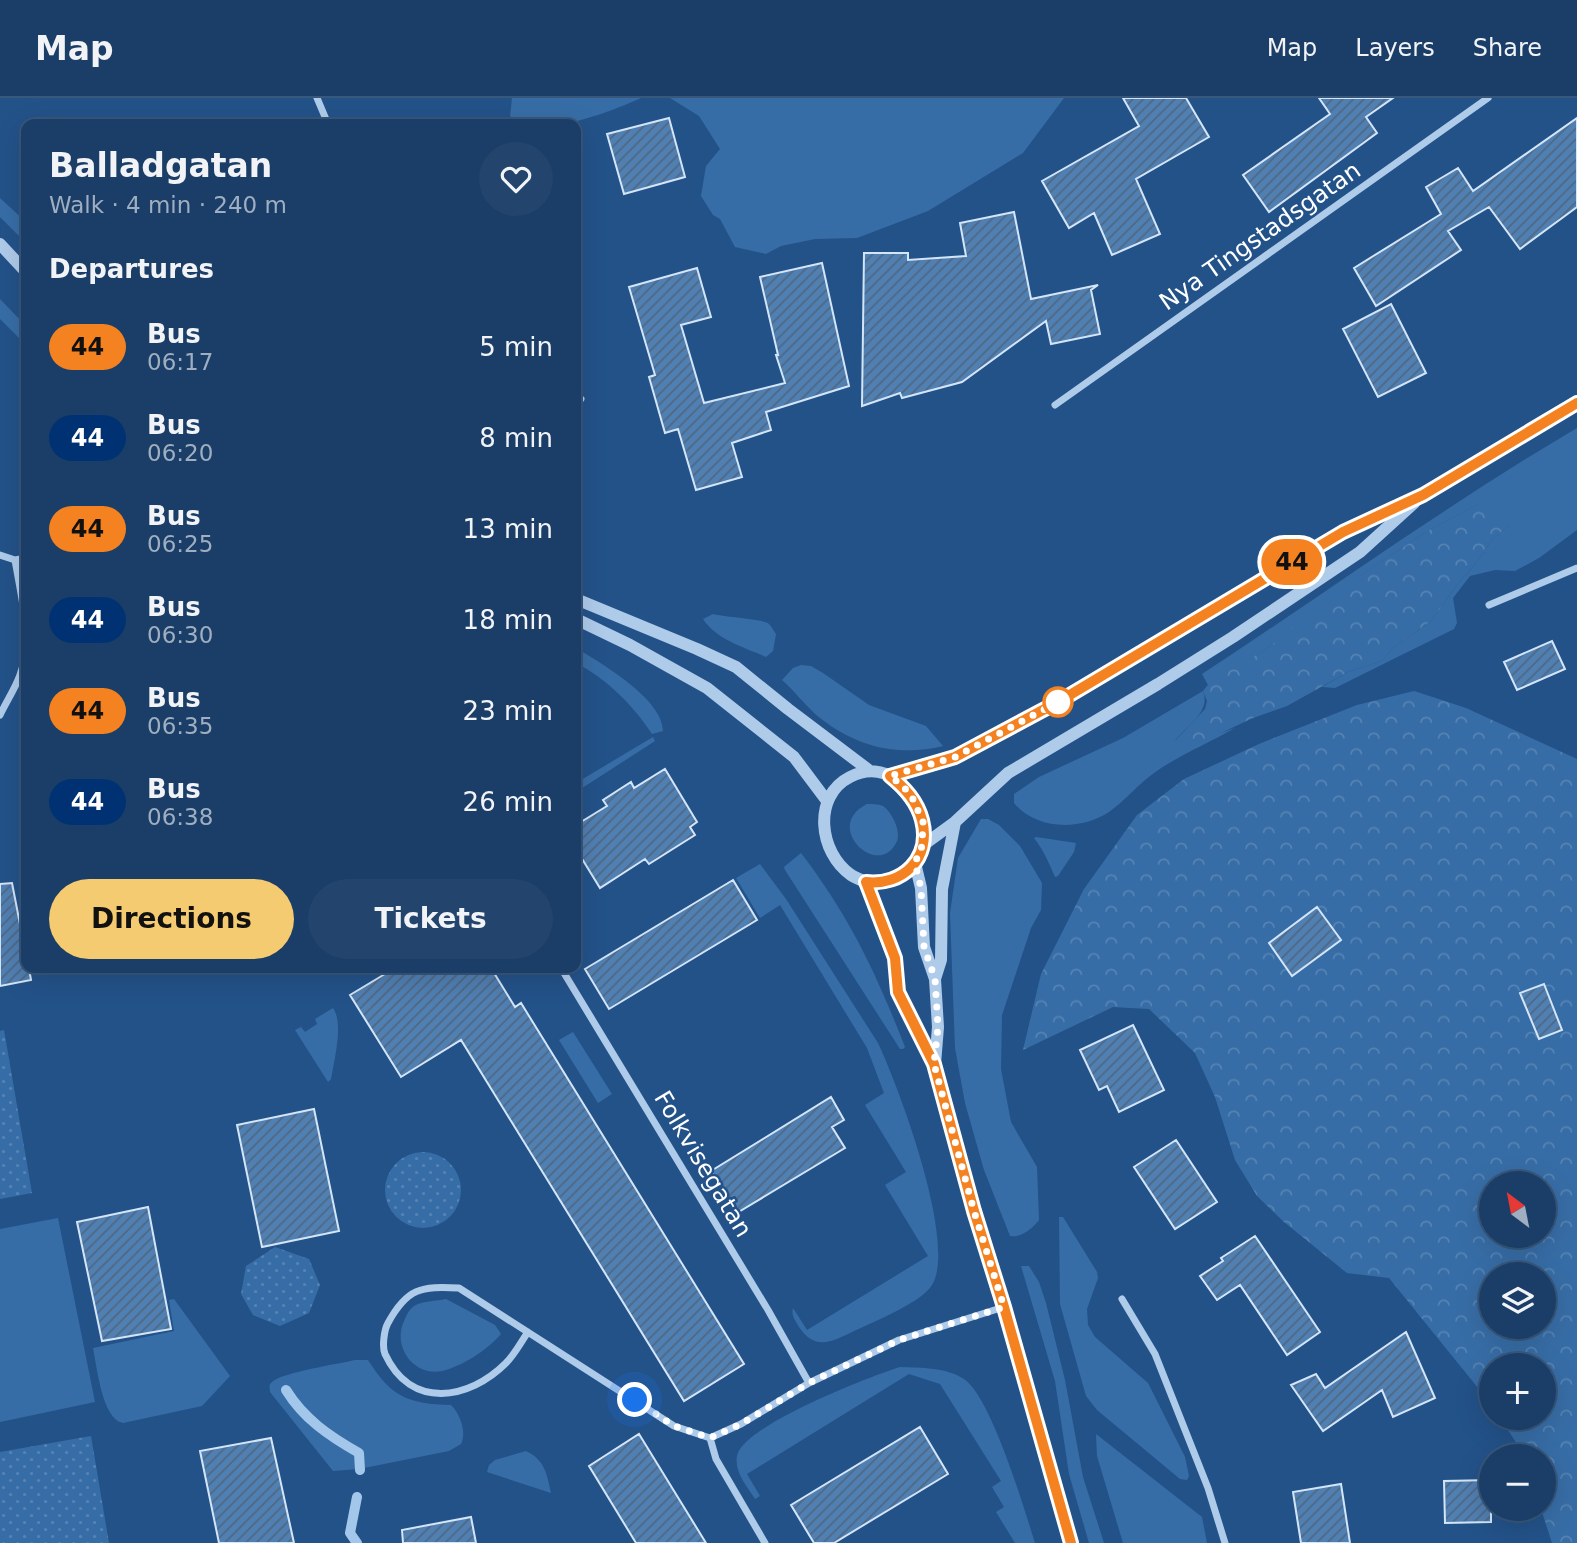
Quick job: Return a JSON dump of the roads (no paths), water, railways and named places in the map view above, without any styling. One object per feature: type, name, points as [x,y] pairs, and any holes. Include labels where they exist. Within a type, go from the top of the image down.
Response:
[{"type":"street","points":[[317,98],[326,119]]},
{"type":"street","name":"Nya Tingstadsgatan","points":[[1055,405],[1488,98]]},
{"type":"street","points":[[0,244],[21,267]]},
{"type":"street","points":[[890,776],[955,757],[1058,702],[1343,532],[1423,495],[1577,403]]},
{"type":"street","points":[[922,846],[954,822],[1007,773],[1158,684],[1360,552],[1423,495]]},
{"type":"street","points":[[0,555],[15,560],[21,559]]},
{"type":"street","points":[[15,560],[21,600]]},
{"type":"street","points":[[1489,605],[1577,568]]},
{"type":"street","points":[[581,601],[736,667],[870,771],[890,776],[903,786],[923,822],[922,846],[915,863],[905,874],[881,884],[866,882],[850,875],[831,850],[824,828],[823,813],[827,801],[843,781],[870,771]]},
{"type":"street","points":[[581,622],[630,645],[707,688],[794,757],[827,801]]},
{"type":"street","points":[[0,715],[21,669]]},
{"type":"street","points":[[935,979],[941,960],[942,889],[954,822]]},
{"type":"street","points":[[915,863],[921,888],[924,947],[935,979],[938,1027],[934,1064]]},
{"type":"street","points":[[866,882],[895,958],[898,992],[934,1064],[1071,1543]]},
{"type":"street","name":"Folkvisegatan","points":[[564,973],[768,1310],[809,1383]]},
{"type":"street","points":[[528,1332],[508,1362],[484,1381],[463,1392],[428,1394],[401,1378],[384,1352],[385,1328],[399,1304],[412,1294],[433,1287],[459,1288],[528,1332],[674,1426],[710,1438],[741,1424],[809,1383],[899,1340],[1004,1307]]},
{"type":"street","points":[[1122,1300],[1155,1354],[1205,1481],[1225,1543]]},
{"type":"street","points":[[710,1438],[716,1459],[765,1543]]},
{"type":"waterway","points":[[286,1390],[318,1426],[359,1453],[360,1470]]},
{"type":"waterway","points":[[357,1497],[350,1533],[357,1543]]}]
